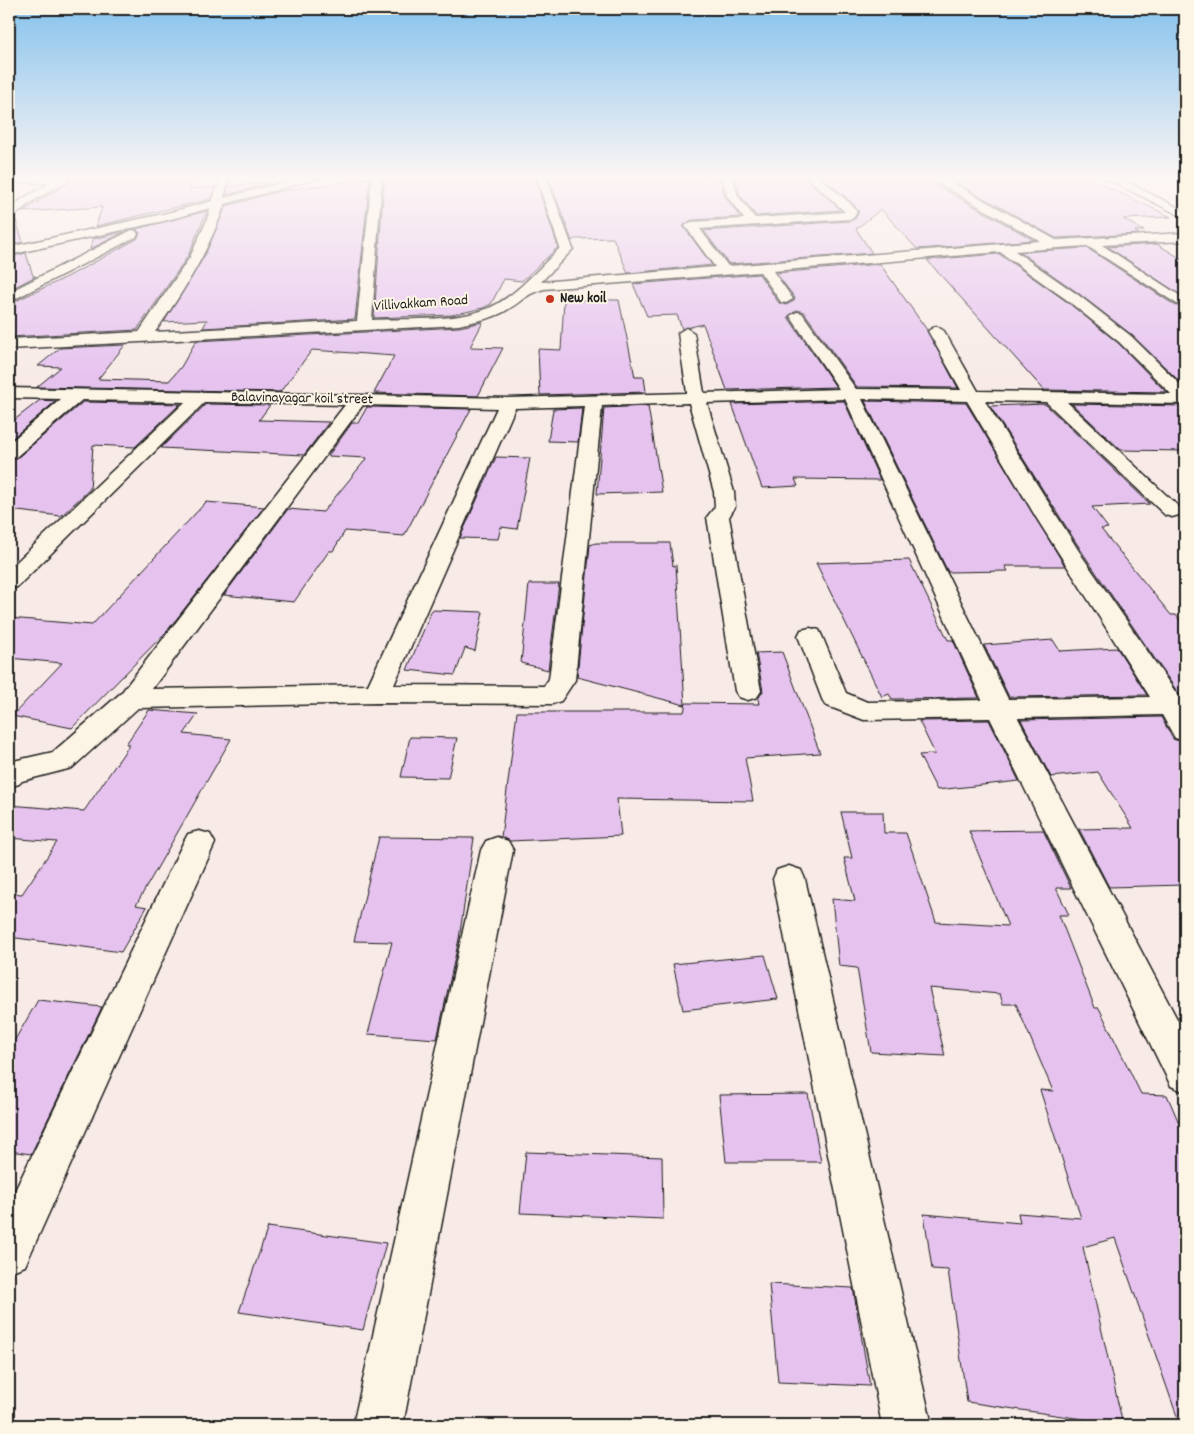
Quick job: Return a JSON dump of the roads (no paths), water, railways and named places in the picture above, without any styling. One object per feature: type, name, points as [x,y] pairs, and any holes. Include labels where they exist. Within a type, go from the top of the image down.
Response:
[{"type":"street","points":[[9,251],[46,243]]},
{"type":"street","points":[[9,298],[114,243]]},
{"type":"street","points":[[144,336],[185,280],[204,243]]},
{"type":"street","points":[[364,324],[372,243]]},
{"type":"street","points":[[524,290],[567,249],[565,243]]},
{"type":"street","points":[[704,243],[724,270]]},
{"type":"street","name":"Villivakkam Road","points":[[9,344],[459,320],[483,315],[502,307],[524,290],[544,285],[1073,243]]},
{"type":"street","points":[[1090,243],[1177,300]]},
{"type":"street","points":[[1002,248],[1072,297],[1125,339],[1185,399]]},
{"type":"street","points":[[764,267],[786,299]]},
{"type":"street","points":[[797,316],[851,394],[1000,710],[1185,1073]]},
{"type":"street","points":[[936,331],[971,396],[1115,624],[1171,706],[1185,731]]},
{"type":"street","points":[[686,333],[696,397],[724,492],[725,507],[718,517],[748,691]]},
{"type":"street","name":"Balavinayagar koil street","points":[[9,393],[508,403],[594,399],[851,394],[1185,399]]},
{"type":"street","points":[[9,453],[78,394]]},
{"type":"street","points":[[9,582],[200,397]]},
{"type":"street","points":[[1051,397],[1172,511]]},
{"type":"street","points":[[131,699],[377,694],[552,695],[562,680],[594,399]]},
{"type":"street","points":[[10,773],[62,761],[131,699],[358,400]]},
{"type":"street","points":[[377,694],[508,403]]},
{"type":"street","points":[[810,636],[835,699],[864,711],[1171,706]]},
{"type":"street","points":[[9,1250],[199,843]]},
{"type":"street","points":[[378,1425],[497,850]]},
{"type":"street","points":[[789,879],[907,1425]]},
{"type":"place","name":"New koil","points":[[550,299]]}]
